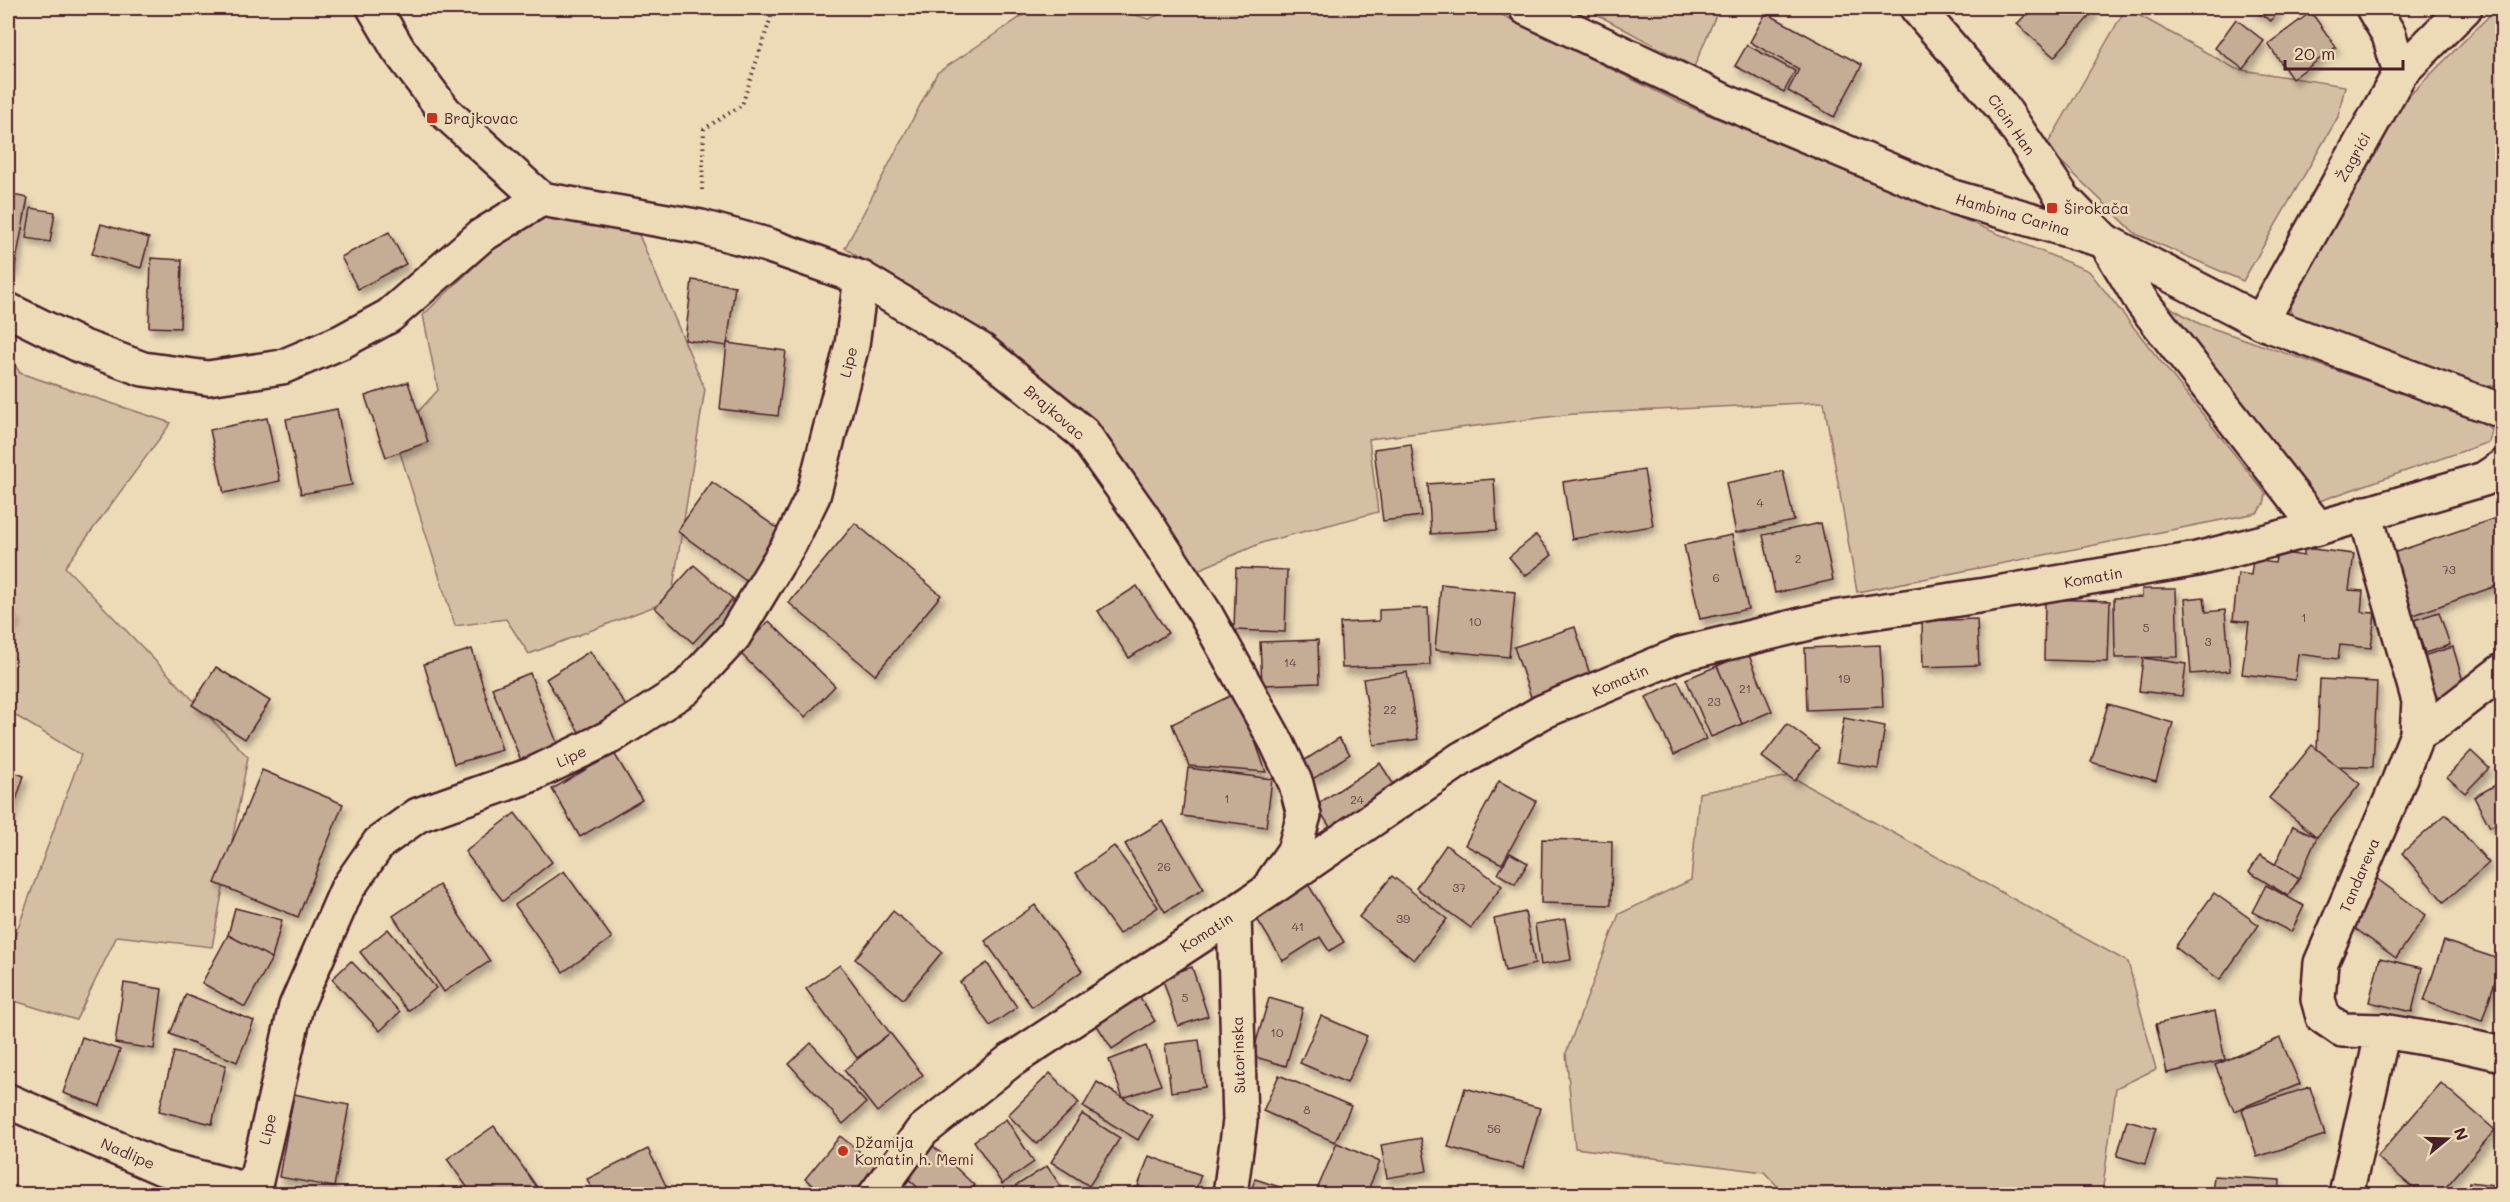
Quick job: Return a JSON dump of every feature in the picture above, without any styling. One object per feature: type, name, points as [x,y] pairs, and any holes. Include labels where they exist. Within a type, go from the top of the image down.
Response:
[{"type":"street","points":[[8,310],[81,346],[143,369],[208,378],[282,367],[341,342],[389,316],[481,236],[542,199],[445,112],[398,49],[374,8]]},
{"type":"street","name":"Hambina Carina","points":[[1526,8],[1724,101],[1953,197],[2105,241],[2261,322],[2502,411]]},
{"type":"street","name":"Cicin Han","points":[[1917,8],[2002,107],[2063,198],[2105,241]]},
{"type":"street","points":[[2373,8],[2390,35],[2400,74]]},
{"type":"street","name":"Žagrići","points":[[2261,322],[2400,74],[2466,8]]},
{"type":"street","name":"Brajkovac","points":[[542,199],[701,227],[767,245],[861,278],[981,350],[1083,433],[1142,516],[1205,613],[1277,743],[1296,784],[1304,815],[1297,842],[1294,851],[1265,893]]},
{"type":"street","points":[[2105,241],[2142,302],[2318,528]]},
{"type":"street","name":"Lipe","points":[[252,1193],[296,1006],[347,888],[379,843],[418,815],[531,775],[610,737],[685,689],[734,636],[790,543],[813,496],[852,345],[861,278]]},
{"type":"street","name":"Komatin","points":[[876,1194],[922,1131],[1010,1061],[1234,914],[1461,759],[1542,712],[1681,654],[1826,618],[1985,595],[2197,559],[2318,528],[2484,479],[2502,467]]},
{"type":"street","name":"Tandareva","points":[[2365,513],[2418,701],[2417,734],[2321,963],[2318,999],[2323,1017],[2342,1030],[2383,1031]]},
{"type":"street","points":[[2417,734],[2434,724],[2502,671]]},
{"type":"street","name":"Sutorinska","points":[[1230,1194],[1240,1121],[1234,914]]},
{"type":"street","points":[[2346,1194],[2383,1031],[2453,1042],[2502,1054]]},
{"type":"street","name":"Nadlipe","points":[[8,1101],[162,1168],[252,1193]]},
{"type":"path","points":[[701,227],[704,129],[742,105],[774,8]]},
{"type":"shaded area","points":[[1034,8],[1111,8],[1149,19],[1174,8],[1488,8],[1682,104],[2089,271],[2266,494],[2264,504],[2257,513],[1857,592],[1824,402],[1573,414],[1369,439],[1378,512],[1264,542],[1193,572],[1077,405],[845,248],[937,73]]},
{"type":"shaded area","points":[[1585,8],[1719,8],[1694,67]]},
{"type":"shaded area","points":[[2126,8],[2236,69],[2345,86],[2338,117],[2243,281],[2136,234],[2046,147]]},
{"type":"shaded area","points":[[2497,8],[2502,8],[2502,388],[2468,381],[2293,321],[2289,305],[2406,99]]},
{"type":"shaded area","points":[[627,207],[705,389],[671,600],[529,654],[506,619],[455,626],[395,437],[438,390],[423,315],[532,212]]},
{"type":"shaded area","points":[[2150,296],[2200,324],[2475,418],[2492,429],[2489,442],[2305,506]]},
{"type":"shaded area","points":[[8,354],[20,373],[171,423],[65,567],[248,757],[212,947],[117,936],[76,1020],[8,999],[8,955],[81,755],[8,711]]},
{"type":"shaded area","points":[[1790,776],[2128,962],[2156,1069],[2116,1088],[2102,1194],[1785,1194],[1764,1172],[1575,1148],[1566,1053],[1619,914],[1691,880],[1699,793]]},
{"type":"building","points":[[2032,8],[2092,8],[2095,10],[2054,57],[2017,24]]},
{"type":"building","points":[[2250,8],[2280,8],[2271,21]]},
{"type":"building","points":[[2311,12],[2336,47],[2292,79],[2268,44]]},
{"type":"building","points":[[1766,13],[1862,65],[1834,117],[1788,91],[1799,69],[1750,42]]},
{"type":"building","points":[[2236,19],[2264,41],[2243,69],[2215,48]]},
{"type":"building","points":[[1747,45],[1795,71],[1784,92],[1735,66]]},
{"type":"building","points":[[8,194],[28,198],[14,271],[8,270]]},
{"type":"building","points":[[31,208],[55,212],[50,242],[26,238]]},
{"type":"building","points":[[101,224],[149,238],[141,268],[92,254]]},
{"type":"building","points":[[389,232],[406,264],[358,289],[341,257]]},
{"type":"building","points":[[151,258],[182,260],[180,328],[149,327]]},
{"type":"building","points":[[692,280],[735,286],[727,346],[685,340]]},
{"type":"building","points":[[727,343],[786,351],[778,416],[720,409]]},
{"type":"building","points":[[408,382],[428,442],[386,457],[365,396]]},
{"type":"building","points":[[337,409],[352,485],[301,494],[286,419]]},
{"type":"building","points":[[267,418],[280,481],[224,493],[210,430]]},
{"type":"building","points":[[1411,444],[1421,516],[1383,521],[1374,449]]},
{"type":"building","points":[[1644,470],[1653,526],[1572,539],[1563,482]]},
{"type":"building","points":[[1783,471],[1794,521],[1736,533],[1726,483]]},
{"type":"building","points":[[1494,479],[1497,530],[1431,534],[1428,484]]},
{"type":"building","points":[[712,482],[784,533],[749,583],[677,531]]},
{"type":"building","points":[[2502,516],[2502,584],[2411,616],[2390,554]]},
{"type":"building","points":[[855,523],[941,595],[875,675],[789,603]]},
{"type":"building","points":[[1821,523],[1833,580],[1775,593],[1763,535]]},
{"type":"building","points":[[1536,535],[1552,555],[1525,576],[1509,557]]},
{"type":"building","points":[[1732,535],[1748,609],[1700,619],[1684,545]]},
{"type":"building","points":[[2304,548],[2354,554],[2349,590],[2363,591],[2361,612],[2375,613],[2371,648],[2340,645],[2338,659],[2298,654],[2295,680],[2242,674],[2249,622],[2233,620],[2238,573],[2251,575],[2253,560],[2275,563],[2277,552],[2304,556]]},
{"type":"building","points":[[694,565],[733,599],[693,643],[655,608]]},
{"type":"building","points":[[1236,568],[1287,570],[1285,632],[1234,630]]},
{"type":"building","points":[[1441,584],[1515,592],[1509,657],[1435,650]]},
{"type":"building","points":[[1137,586],[1168,633],[1129,658],[1098,611]]},
{"type":"building","points":[[2142,589],[2176,589],[2178,657],[2115,658],[2114,598],[2142,597]]},
{"type":"building","points":[[2204,597],[2206,612],[2225,610],[2230,671],[2191,674],[2185,599]]},
{"type":"building","points":[[2045,599],[2110,601],[2108,662],[2044,660]]},
{"type":"building","points":[[1428,608],[1430,665],[1342,668],[1340,623],[1379,621],[1379,610]]},
{"type":"building","points":[[8,611],[16,617],[8,629]]},
{"type":"building","points":[[2439,612],[2450,645],[2425,653],[2414,620]]},
{"type":"building","points":[[1977,619],[1979,665],[1923,667],[1922,621]]},
{"type":"building","points":[[769,621],[835,686],[805,717],[739,652]]},
{"type":"building","points":[[1575,627],[1591,678],[1531,697],[1514,647]]},
{"type":"building","points":[[1318,640],[1319,683],[1262,685],[1260,642]]},
{"type":"building","points":[[1880,645],[1883,707],[1807,710],[1805,648]]},
{"type":"building","points":[[2453,647],[2467,695],[2438,704],[2423,656]]},
{"type":"building","points":[[472,649],[502,750],[454,764],[424,664]]},
{"type":"building","points":[[590,651],[628,709],[583,738],[546,679]]},
{"type":"building","points":[[1748,653],[1772,711],[1742,724],[1717,666]]},
{"type":"building","points":[[2143,658],[2186,664],[2182,696],[2139,691]]},
{"type":"building","points":[[1717,666],[1742,724],[1711,737],[1686,679]]},
{"type":"building","points":[[216,667],[270,701],[245,739],[192,705]]},
{"type":"building","points":[[1407,672],[1418,739],[1374,745],[1363,679]]},
{"type":"building","points":[[530,673],[559,748],[522,763],[492,688]]},
{"type":"building","points":[[2320,679],[2377,682],[2373,767],[2337,766],[2317,749]]},
{"type":"building","points":[[1678,681],[1706,739],[1674,755],[1646,697]]},
{"type":"building","points":[[1238,692],[1266,772],[1189,766],[1172,724]]},
{"type":"building","points":[[2108,704],[2173,723],[2156,781],[2091,762]]},
{"type":"building","points":[[1844,718],[1885,726],[1878,769],[1837,762]]},
{"type":"building","points":[[1787,724],[1819,748],[1795,781],[1762,757]]},
{"type":"building","points":[[1339,738],[1350,754],[1313,779],[1302,762]]},
{"type":"building","points":[[2312,745],[2360,784],[2317,837],[2269,798]]},
{"type":"building","points":[[2471,751],[2489,768],[2465,793],[2447,777]]},
{"type":"building","points":[[614,753],[642,800],[580,837],[552,789]]},
{"type":"building","points":[[1380,763],[1399,793],[1335,835],[1316,805]]},
{"type":"building","points":[[1188,768],[1272,779],[1266,827],[1182,816]]},
{"type":"building","points":[[8,770],[24,776],[8,825]]},
{"type":"building","points":[[262,770],[343,804],[298,917],[215,883]]},
{"type":"building","points":[[1499,781],[1536,801],[1502,864],[1465,845]]},
{"type":"building","points":[[2497,784],[2502,794],[2502,821],[2490,827],[2474,797]]},
{"type":"building","points":[[515,813],[552,862],[503,901],[465,852]]},
{"type":"building","points":[[2446,814],[2489,863],[2444,902],[2402,853]]},
{"type":"building","points":[[1163,821],[1204,889],[1165,912],[1125,844]]},
{"type":"building","points":[[2293,826],[2317,837],[2299,879],[2275,865]]},
{"type":"building","points":[[1542,839],[1612,841],[1611,905],[1541,903]]},
{"type":"building","points":[[1446,845],[1502,886],[1471,928],[1416,888]]},
{"type":"building","points":[[1114,846],[1158,907],[1119,934],[1076,873]]},
{"type":"building","points":[[1510,853],[1528,863],[1515,884],[1498,874]]},
{"type":"building","points":[[2260,855],[2299,879],[2288,896],[2249,872]]},
{"type":"building","points":[[564,871],[612,938],[563,972],[515,905]]},
{"type":"building","points":[[1392,876],[1447,919],[1414,960],[1359,917]]},
{"type":"building","points":[[2376,878],[2426,915],[2396,958],[2345,921]]},
{"type":"building","points":[[1306,881],[1344,942],[1329,951],[1320,937],[1283,961],[1254,914]]},
{"type":"building","points":[[439,885],[490,961],[444,992],[393,916]]},
{"type":"building","points":[[2266,885],[2304,906],[2291,932],[2252,912]]},
{"type":"building","points":[[2214,893],[2259,925],[2220,980],[2175,947]]},
{"type":"building","points":[[1035,905],[1082,971],[1032,1007],[985,941]]},
{"type":"building","points":[[235,908],[282,920],[272,958],[225,947]]},
{"type":"building","points":[[893,911],[942,952],[903,999],[855,959]]},
{"type":"building","points":[[1525,912],[1535,964],[1505,971],[1494,919]]},
{"type":"building","points":[[1565,919],[1571,960],[1541,965],[1535,924]]},
{"type":"building","points":[[388,929],[436,988],[408,1011],[360,952]]},
{"type":"building","points":[[228,935],[272,958],[245,1007],[202,983]]},
{"type":"building","points":[[2444,941],[2502,960],[2482,1021],[2424,1001]]},
{"type":"building","points":[[2380,958],[2422,968],[2412,1012],[2369,1002]]},
{"type":"building","points":[[351,961],[400,1012],[380,1031],[332,979]]},
{"type":"building","points":[[987,963],[1017,1007],[990,1026],[960,982]]},
{"type":"building","points":[[840,965],[890,1033],[857,1058],[806,989]]},
{"type":"building","points":[[1192,967],[1208,1016],[1178,1026],[1162,977]]},
{"type":"building","points":[[124,983],[162,989],[154,1049],[115,1043]]},
{"type":"building","points":[[1134,988],[1155,1021],[1112,1049],[1091,1016]]},
{"type":"building","points":[[186,994],[254,1021],[237,1062],[170,1034]]},
{"type":"building","points":[[1269,998],[1303,1008],[1286,1066],[1252,1056]]},
{"type":"building","points":[[2215,1011],[2225,1060],[2167,1073],[2156,1024]]},
{"type":"building","points":[[1321,1016],[1367,1036],[1347,1083],[1300,1063]]},
{"type":"building","points":[[890,1033],[923,1075],[877,1112],[844,1070]]},
{"type":"building","points":[[82,1037],[120,1050],[100,1106],[63,1093]]},
{"type":"building","points":[[2280,1038],[2300,1084],[2234,1111],[2215,1065]]},
{"type":"building","points":[[1199,1040],[1205,1087],[1171,1092],[1165,1044]]},
{"type":"building","points":[[811,1043],[866,1103],[843,1124],[789,1064]]},
{"type":"building","points":[[1146,1046],[1161,1085],[1123,1098],[1109,1060]]},
{"type":"building","points":[[174,1052],[226,1065],[212,1124],[159,1111]]},
{"type":"building","points":[[1050,1073],[1079,1103],[1037,1144],[1008,1115]]},
{"type":"building","points":[[1279,1075],[1351,1106],[1335,1142],[1263,1111]]},
{"type":"building","points":[[1097,1082],[1152,1116],[1138,1140],[1083,1107]]},
{"type":"building","points":[[2441,1083],[2495,1130],[2440,1194],[2420,1194],[2377,1157]]},
{"type":"building","points":[[2310,1087],[2325,1135],[2257,1157],[2242,1109]]},
{"type":"building","points":[[1465,1088],[1540,1108],[1523,1168],[1448,1147]]},
{"type":"building","points":[[294,1094],[349,1105],[334,1187],[279,1177]]},
{"type":"building","points":[[1082,1114],[1120,1138],[1089,1186],[1051,1162]]},
{"type":"building","points":[[1006,1119],[1034,1162],[1002,1184],[974,1141]]},
{"type":"building","points":[[2127,1120],[2156,1128],[2145,1164],[2117,1156]]},
{"type":"building","points":[[494,1126],[539,1190],[533,1194],[472,1194],[447,1159]]},
{"type":"building","name":"Džamija Komatin h. Memi","points":[[840,1136],[878,1166],[855,1194],[825,1194],[805,1179]]},
{"type":"building","points":[[1421,1138],[1427,1171],[1387,1178],[1381,1145]]},
{"type":"building","points":[[930,1143],[975,1186],[967,1194],[925,1194],[902,1173]]},
{"type":"building","points":[[1337,1143],[1380,1162],[1366,1194],[1316,1192]]},
{"type":"building","points":[[648,1149],[670,1194],[595,1194],[587,1179]]},
{"type":"building","points":[[1149,1156],[1201,1175],[1194,1194],[1162,1194],[1138,1186]]},
{"type":"building","points":[[1047,1166],[1066,1194],[1003,1194]]},
{"type":"building","points":[[2214,1176],[2280,1180],[2279,1194],[2212,1194]]},
{"type":"building","points":[[1255,1179],[1301,1194],[1250,1194]]},
{"type":"building","points":[[2469,1182],[2502,1186],[2502,1194],[2467,1194]]},
{"type":"building","points":[[443,1186],[447,1194],[427,1194]]},
{"type":"building","points":[[807,1187],[814,1194],[790,1194]]},
{"type":"building","points":[[1136,1187],[1148,1194],[1131,1194]]},
{"type":"building","points":[[123,1189],[153,1194],[122,1194]]},
{"type":"place","name":"Brajkovac","points":[[432,118]]},
{"type":"place","name":"Širokača","points":[[2052,208]]},
{"type":"place","name":"Džamija Komatin h. Memi","points":[[843,1151]]}]
